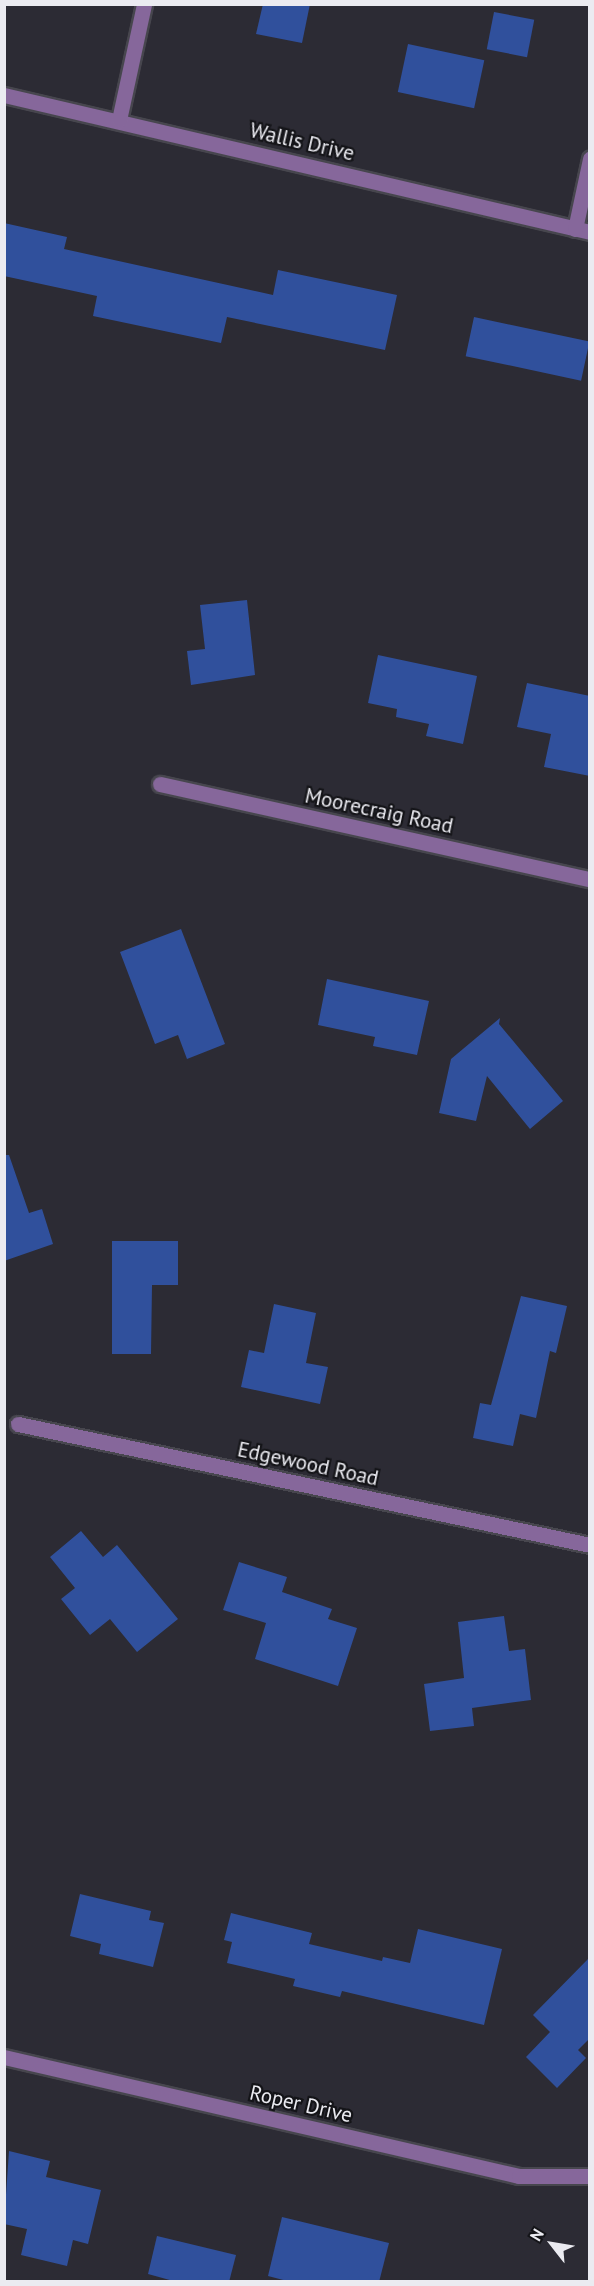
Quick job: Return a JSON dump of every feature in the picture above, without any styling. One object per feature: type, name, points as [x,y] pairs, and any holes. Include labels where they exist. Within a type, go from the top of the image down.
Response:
[{"type":"street","points":[[119,120],[144,4]]},
{"type":"street","name":"Wallis Drive","points":[[4,95],[119,120],[582,230]]},
{"type":"street","points":[[582,230],[590,159]]},
{"type":"street","name":"Moorecraig Road","points":[[160,784],[590,879]]},
{"type":"street","name":"Edgewood Road","points":[[18,1424],[590,1545]]},
{"type":"street","name":"Roper Drive","points":[[4,2057],[519,2175],[590,2176]]},
{"type":"building","points":[[263,4],[310,4],[302,43],[256,34]]},
{"type":"building","points":[[494,12],[534,20],[527,57],[487,49]]},
{"type":"building","points":[[408,44],[484,60],[474,108],[398,92]]},
{"type":"building","points":[[4,223],[67,237],[64,249],[273,295],[278,270],[397,295],[385,350],[227,317],[221,343],[93,316],[97,296],[4,276]]},
{"type":"building","points":[[474,317],[589,342],[581,381],[466,356]]},
{"type":"building","points":[[247,600],[255,675],[191,685],[187,651],[205,649],[200,605]]},
{"type":"building","points":[[378,655],[477,676],[463,744],[426,736],[429,724],[396,717],[397,709],[368,703]]},
{"type":"building","points":[[527,683],[590,696],[590,776],[544,767],[551,734],[517,727]]},
{"type":"building","points":[[181,929],[225,1044],[187,1059],[178,1035],[155,1044],[120,952]]},
{"type":"building","points":[[327,979],[429,1001],[417,1055],[373,1046],[375,1037],[318,1025]]},
{"type":"building","points":[[500,1018],[499,1024],[563,1101],[530,1129],[487,1076],[476,1121],[439,1113],[451,1059]]},
{"type":"building","points":[[4,1155],[9,1155],[29,1213],[42,1209],[53,1244],[4,1261]]},
{"type":"building","points":[[112,1241],[178,1241],[178,1285],[152,1285],[151,1354],[112,1354]]},
{"type":"building","points":[[521,1296],[567,1306],[556,1353],[550,1351],[536,1418],[520,1414],[513,1446],[473,1438],[480,1403],[491,1405]]},
{"type":"building","points":[[274,1304],[316,1313],[306,1363],[328,1367],[320,1404],[241,1387],[249,1350],[264,1353]]},
{"type":"building","points":[[81,1531],[103,1557],[117,1545],[178,1619],[137,1652],[110,1619],[90,1635],[61,1599],[75,1588],[50,1557]]},
{"type":"building","points":[[239,1562],[287,1577],[282,1592],[332,1609],[328,1619],[357,1628],[338,1686],[255,1659],[266,1623],[223,1610]]},
{"type":"building","points":[[504,1616],[509,1651],[525,1649],[531,1700],[472,1708],[474,1726],[430,1731],[424,1684],[464,1678],[458,1622]]},
{"type":"building","points":[[80,1894],[151,1911],[149,1920],[164,1923],[153,1967],[99,1954],[101,1944],[70,1936]]},
{"type":"building","points":[[231,1913],[312,1933],[309,1944],[382,1961],[383,1957],[410,1963],[418,1929],[502,1949],[484,2025],[342,1991],[340,1997],[293,1986],[295,1979],[227,1963],[232,1942],[224,1940]]},
{"type":"building","points":[[590,1957],[590,2038],[578,2050],[586,2058],[557,2088],[526,2057],[550,2032],[533,2015]]},
{"type":"building","points":[[9,2151],[50,2161],[46,2177],[101,2190],[88,2244],[73,2240],[67,2266],[21,2255],[27,2229],[4,2224]]},
{"type":"building","points":[[282,2217],[389,2243],[379,2282],[291,2282],[268,2276]]},
{"type":"building","points":[[157,2236],[236,2255],[229,2282],[177,2282],[148,2274]]}]
